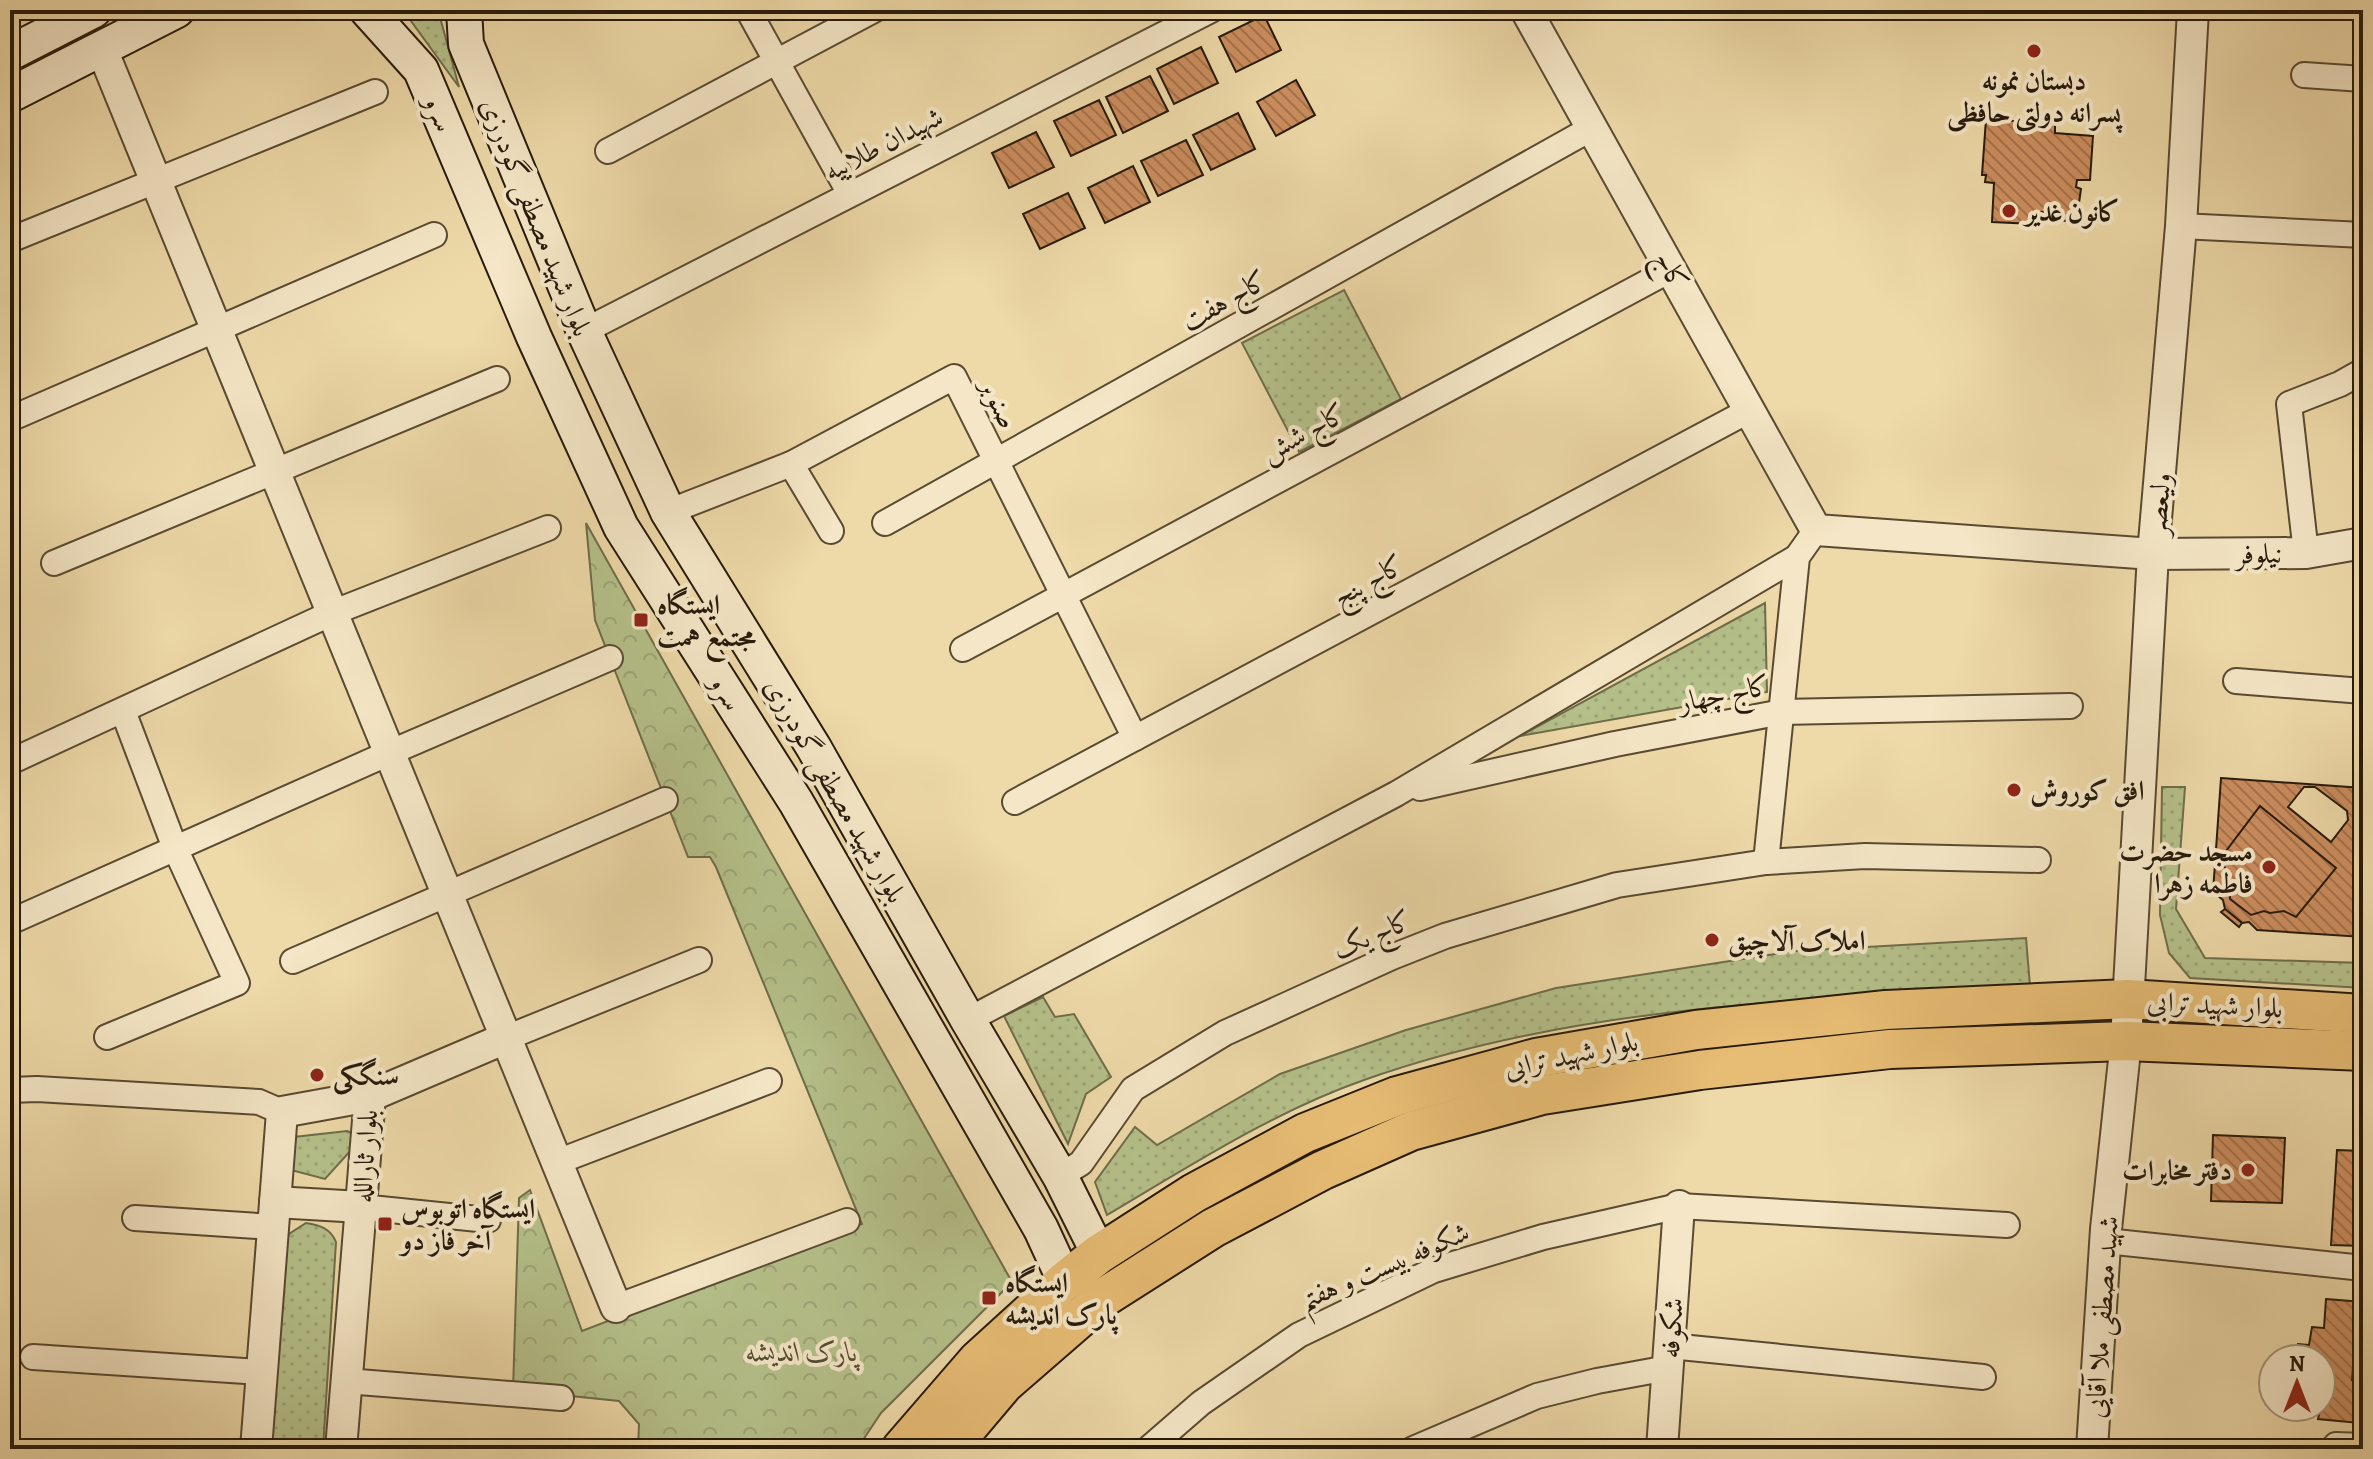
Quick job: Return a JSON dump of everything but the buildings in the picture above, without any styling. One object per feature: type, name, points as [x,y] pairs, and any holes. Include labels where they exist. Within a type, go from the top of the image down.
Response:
[{"type":"main road","points":[[10,95],[177,10]]},
{"type":"main road","name":"سرو","points":[[367,10],[421,70],[534,337],[621,527],[839,873],[1041,1229],[1065,1281]]},
{"type":"main road","name":"بلوار شهید مصطفی گودرزی","points":[[464,10],[466,44],[584,331],[668,512],[814,748],[1060,1176],[1099,1254]]},
{"type":"main road","points":[[10,53],[83,13]]},
{"type":"main road","name":"بلوار شهید ترابی","points":[[901,1449],[978,1360],[1099,1254],[1194,1193],[1305,1133],[1397,1096],[1536,1058],[1696,1030],[1886,1010],[2128,999],[2363,1014]]},
{"type":"main road","name":"بلوار شهید ترابی","points":[[949,1449],[1004,1384],[1103,1298],[1213,1228],[1323,1170],[1411,1131],[1542,1095],[1700,1070],[1890,1049],[2126,1041],[2363,1051]]},
{"type":"main road","points":[[1065,1281],[1103,1298],[1099,1254]]},
{"type":"street","points":[[748,10],[850,194]]},
{"type":"street","points":[[608,151],[874,10]]},
{"type":"street","name":"شهیدان طلاییه","points":[[584,331],[1211,10]]},
{"type":"street","name":"کاج","points":[[1526,10],[1816,530]]},
{"type":"street","name":"ولیعصر","points":[[2126,1041],[2153,554],[2181,226],[2193,10]]},
{"type":"street","points":[[101,47],[616,1307],[847,1221]]},
{"type":"street","points":[[2304,75],[2363,79]]},
{"type":"street","points":[[10,240],[375,92]]},
{"type":"street","name":"کاج هفت","points":[[885,523],[1592,128]]},
{"type":"street","points":[[2181,226],[2363,235]]},
{"type":"street","points":[[10,419],[434,235]]},
{"type":"street","name":"کاج شش","points":[[963,649],[1672,269]]},
{"type":"street","points":[[2306,553],[2289,404],[2340,384],[2363,371]]},
{"type":"street","name":"صنوبر","points":[[668,512],[791,464],[954,377],[1135,738]]},
{"type":"street","points":[[54,563],[497,379]]},
{"type":"street","name":"کاج پنج","points":[[1015,802],[1750,410]]},
{"type":"street","points":[[791,464],[831,531]]},
{"type":"street","points":[[10,762],[332,613],[548,528]]},
{"type":"street","points":[[968,1020],[1396,794],[1797,557],[1816,530],[2153,554]]},
{"type":"street","name":"نیلوفر","points":[[2153,554],[2306,553],[2363,543]]},
{"type":"street","points":[[1766,862],[1797,557]]},
{"type":"street","points":[[10,922],[610,658]]},
{"type":"street","points":[[2236,681],[2363,691]]},
{"type":"street","name":"کاج چهار","points":[[1396,794],[1615,744],[1782,712],[2070,706]]},
{"type":"street","points":[[107,1037],[237,983],[175,848],[123,711]]},
{"type":"street","points":[[293,961],[446,892],[665,800]]},
{"type":"street","name":"کاج یک","points":[[1060,1176],[1081,1163],[1133,1089],[1225,1033],[1445,936],[1617,885],[1766,862],[1865,856],[2038,860]]},
{"type":"street","points":[[370,1096],[699,960]]},
{"type":"street","name":"شهید مصطفی ملا آقایی","points":[[2092,1449],[2106,1241],[2126,1041]]},
{"type":"street","points":[[557,1162],[769,1081]]},
{"type":"street","points":[[10,1090],[259,1102],[282,1112],[256,1449]]},
{"type":"street","name":"بلوار ثارالله","points":[[282,1112],[370,1096],[341,1449]]},
{"type":"street","name":"شکوفه بیست و هفتم","points":[[1148,1449],[1201,1403],[1299,1335],[1434,1270],[1543,1237],[1679,1206],[2007,1225]]},
{"type":"street","name":"شکوفه","points":[[1662,1449],[1679,1206]]},
{"type":"street","points":[[135,1218],[274,1214],[361,1207],[488,1220]]},
{"type":"street","points":[[2106,1241],[2363,1268]]},
{"type":"street","points":[[33,1357],[261,1372]]},
{"type":"street","points":[[1413,1449],[1537,1396],[1597,1381],[1669,1357],[1983,1377]]},
{"type":"street","points":[[346,1381],[561,1398]]},
{"type":"street","points":[[2336,1445],[2363,1446]]},
{"type":"green space","points":[[403,10],[438,10],[459,87]]},
{"type":"green space","points":[[1344,290],[1401,399],[1299,452],[1242,343]]},
{"type":"green space","name":"پارک اندیشه","points":[[586,523],[1012,1282],[881,1413],[857,1449],[638,1449],[639,1424],[619,1401],[513,1390],[519,1198],[530,1190],[582,1331],[862,1224],[716,867],[710,857],[688,857],[595,620]]},
{"type":"green space","points":[[1765,603],[1767,692],[1520,736]]},
{"type":"green space","points":[[2162,787],[2185,787],[2176,909],[2205,958],[2363,963],[2363,988],[2190,978],[2169,953],[2160,915]]},
{"type":"green space","points":[[2026,938],[2030,986],[1693,1010],[1527,1035],[1445,1055],[1330,1093],[1232,1141],[1107,1215],[1095,1182],[1135,1127],[1157,1145],[1280,1074],[1406,1030],[1556,988],[1795,951]]},
{"type":"green space","points":[[1043,997],[1055,1017],[1074,1014],[1111,1077],[1086,1094],[1068,1144],[1004,1016]]},
{"type":"green space","points":[[352,1133],[352,1149],[325,1179],[291,1170],[294,1137]]},
{"type":"green space","points":[[306,1223],[324,1228],[336,1242],[323,1449],[271,1449],[284,1251],[289,1234]]},
{"type":"place","name":"دبستان نمونه پسرانه دولتی حافظی","points":[[2034,51]]},
{"type":"place","name":"کانون غدیر","points":[[2009,211]]},
{"type":"place","name":"ایستگاه مجتمع همت","points":[[641,620]]},
{"type":"place","name":"افق کوروش","points":[[2014,790]]},
{"type":"place","name":"مسجد حضرت فاطمه زهرا","points":[[2269,867]]},
{"type":"place","name":"املاک آلاچیق","points":[[1712,940]]},
{"type":"place","name":"سنگکی","points":[[317,1075]]},
{"type":"place","name":"دفتر مخابرات","points":[[2248,1170]]},
{"type":"place","name":"ایستگاه اتوبوس آخر فاز دو","points":[[385,1224]]},
{"type":"place","name":"ایستگاه پارک اندیشه","points":[[989,1298]]}]
